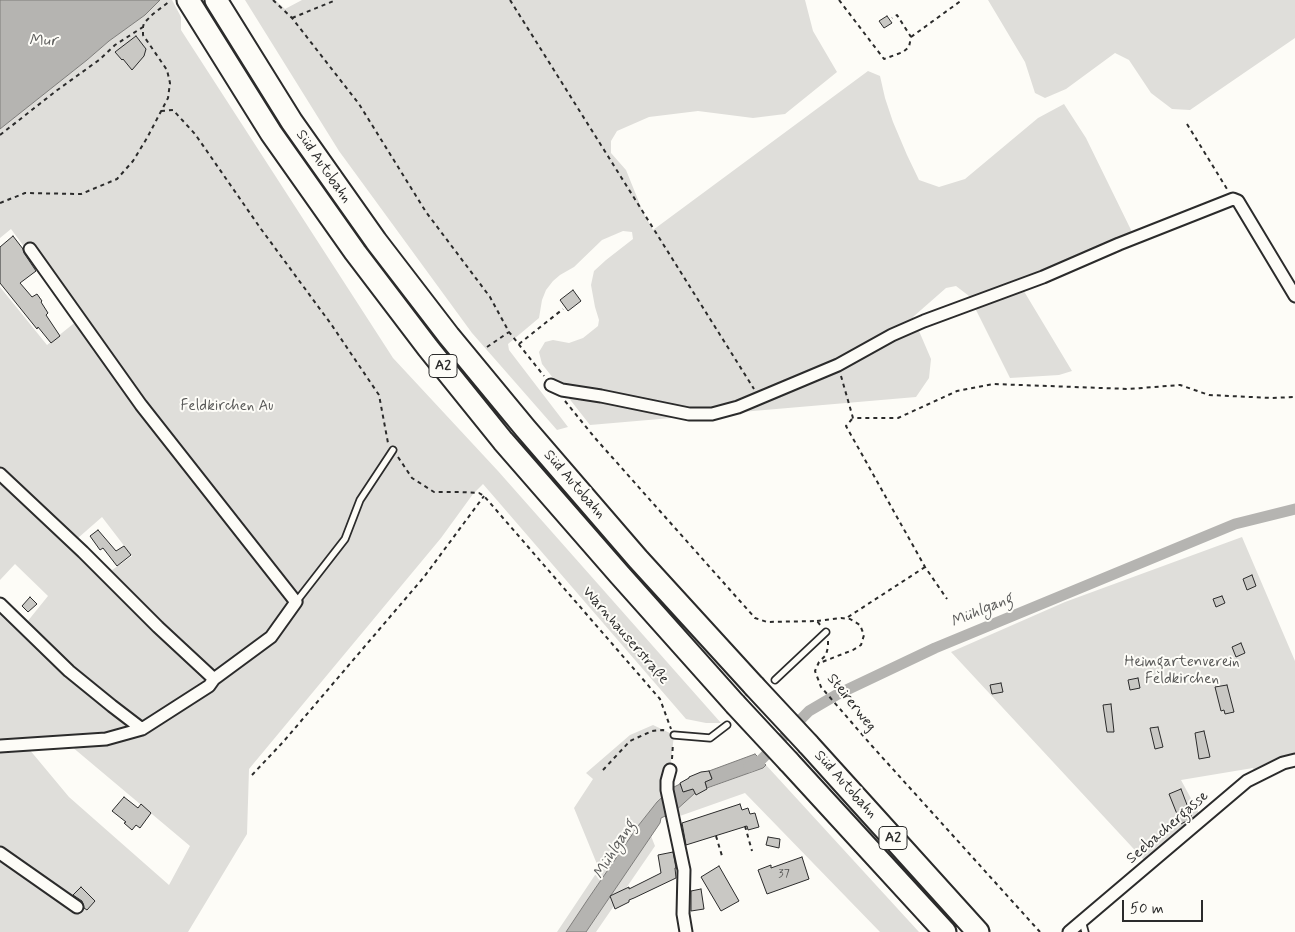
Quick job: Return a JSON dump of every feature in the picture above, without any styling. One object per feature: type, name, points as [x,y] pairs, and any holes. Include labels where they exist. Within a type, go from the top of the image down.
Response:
[{"type":"highway","name":"Süd Autobahn","points":[[216,0],[292,122],[376,241],[449,336],[525,428],[638,559],[978,932]]},
{"type":"highway","name":"Süd Autobahn","points":[[179,1],[354,252],[428,348],[510,448],[735,704],[945,932]]},
{"type":"street","points":[[551,385],[562,390],[689,414],[712,414],[738,407],[838,365],[892,335],[924,321],[1043,277],[1119,244],[1233,199],[1238,201],[1295,296]]},
{"type":"street","points":[[0,746],[106,739],[142,729],[209,686],[214,679],[271,637],[296,602],[141,405],[30,249]]},
{"type":"street","points":[[0,474],[214,679]]},
{"type":"street","points":[[0,604],[70,671],[142,729]]},
{"type":"street","name":"Seebachergasse","points":[[1069,932],[1084,926],[1247,781],[1283,763],[1295,760]]},
{"type":"street","points":[[670,770],[667,790],[684,870],[683,914],[686,932]]},
{"type":"street","points":[[0,853],[77,907]]},
{"type":"lane","points":[[296,602],[345,539],[360,500],[393,450]]},
{"type":"lane","points":[[776,680],[826,632]]},
{"type":"lane","points":[[674,735],[710,738],[727,725]]},
{"type":"path","points":[[273,0],[292,18],[359,104],[426,212],[490,297],[509,332],[551,385]]},
{"type":"path","points":[[292,18],[336,0]]},
{"type":"path","points":[[510,0],[759,398]]},
{"type":"path","points":[[839,0],[884,59],[904,52],[909,47],[911,37],[962,0]]},
{"type":"path","points":[[0,135],[99,60],[115,45],[142,27],[153,14],[179,1]]},
{"type":"path","points":[[892,18],[896,14],[911,37]]},
{"type":"path","points":[[0,203],[25,193],[81,194],[117,179],[133,161],[168,98],[170,83],[167,70],[143,35],[142,27]]},
{"type":"path","points":[[161,111],[172,110],[195,134],[261,229],[331,324],[379,395]]},
{"type":"path","points":[[1187,124],[1233,199]]},
{"type":"path","points":[[519,344],[563,309]]},
{"type":"path","points":[[487,347],[509,332]]},
{"type":"path","points":[[838,365],[853,418]]},
{"type":"path","points":[[947,599],[925,567],[846,426],[853,418],[898,418],[958,391],[993,384],[1129,389],[1180,385],[1209,395],[1272,398],[1295,397]]},
{"type":"path","points":[[571,408],[595,438],[755,618],[767,622],[846,618],[860,625],[864,635],[861,644],[853,650],[820,662]]},
{"type":"path","points":[[252,775],[284,741],[424,577],[484,496],[479,493],[434,492]]},
{"type":"path","name":"Warnhauserstraße","points":[[484,496],[660,700],[674,735],[670,770]]},
{"type":"path","points":[[846,618],[925,567]]},
{"type":"path","points":[[816,620],[826,632]]},
{"type":"path","name":"Steirerweg","points":[[826,632],[828,640],[826,655],[815,671],[820,687],[1040,932]]},
{"type":"path","points":[[602,770],[630,741],[642,735],[652,731],[663,730],[674,735]]},
{"type":"path","points":[[745,826],[752,851]]},
{"type":"path","points":[[716,836],[722,856]]},
{"type":"green space","name":"Feldkirchen Au","points":[[160,0],[172,0],[181,17],[181,30],[393,358],[498,471],[721,723],[706,723],[686,719],[483,484],[473,494],[441,538],[249,769],[247,834],[188,932],[0,932],[0,598],[27,622],[48,596],[15,564],[0,580],[0,287],[47,345],[78,320],[11,229],[0,238],[0,129],[109,41],[145,15]],"holes":[[[102,517],[132,556],[112,570],[78,538]],[[71,746],[190,846],[169,885],[69,797],[29,749]]]},
{"type":"green space","points":[[245,0],[275,0],[285,9],[302,0],[805,0],[813,31],[837,72],[785,114],[753,118],[698,111],[649,117],[617,131],[611,141],[611,153],[626,170],[643,212],[653,230],[868,71],[880,76],[893,122],[919,180],[939,187],[965,179],[1038,118],[1064,104],[1086,138],[1133,234],[1019,283],[1072,371],[1059,375],[1010,378],[969,296],[956,286],[946,288],[913,317],[931,359],[929,378],[916,397],[590,425],[542,364],[539,352],[545,342],[553,340],[569,343],[583,338],[598,326],[599,320],[591,285],[594,271],[633,239],[632,232],[623,231],[602,240],[574,267],[553,281],[546,290],[542,300],[539,318],[508,344],[509,350],[568,427],[557,430],[472,333],[339,151]]},
{"type":"green space","points":[[988,0],[1295,0],[1295,38],[1190,110],[1172,109],[1151,93],[1129,60],[1115,53],[1066,89],[1045,98],[1035,93],[1025,62]]},
{"type":"green space","name":"Heimgartenverein Feldkirchen","points":[[1242,537],[1295,661],[1295,757],[1255,773],[1253,768],[1181,780],[1201,817],[1144,860],[951,652],[1065,602]]},
{"type":"green space","points":[[653,725],[674,735],[666,795],[657,802],[638,826],[566,932],[557,932],[599,869],[574,808],[593,779],[586,773],[630,735]]},
{"type":"green space","points":[[766,765],[919,932],[880,932],[745,793],[677,817],[674,812],[695,793],[763,768]]},
{"type":"green space","points":[[651,836],[655,846],[596,932],[586,932]]},
{"type":"water","name":"Mur","points":[[0,0],[160,0],[145,15],[109,41],[0,129]]},
{"type":"water","points":[[755,754],[766,765],[763,768],[707,788],[705,782],[712,778],[709,771]]},
{"type":"water","name":"Mühlgang","points":[[680,784],[684,792],[693,788],[695,793],[674,812],[661,818],[660,823],[586,932],[566,932],[638,826],[657,802],[672,788]]},
{"type":"building","points":[[887,16],[892,23],[884,28],[879,21]]},
{"type":"building","points":[[136,36],[146,49],[144,56],[132,70],[115,52]]},
{"type":"building","points":[[13,236],[36,271],[20,283],[32,297],[37,294],[48,313],[46,315],[60,336],[51,343],[38,327],[37,329],[0,283],[0,247]]},
{"type":"building","points":[[573,290],[581,301],[568,311],[560,300]]},
{"type":"building","points":[[98,530],[116,551],[124,546],[131,555],[117,566],[103,548],[100,550],[90,536]]},
{"type":"building","points":[[1252,575],[1256,586],[1247,590],[1243,579]]},
{"type":"building","points":[[1222,596],[1225,603],[1216,607],[1213,599]]},
{"type":"building","points":[[30,597],[37,604],[28,612],[22,606]]},
{"type":"building","points":[[1241,643],[1245,653],[1236,657],[1232,647]]},
{"type":"building","points":[[1138,678],[1140,688],[1130,690],[1128,680]]},
{"type":"building","points":[[1001,683],[1003,692],[992,694],[990,685]]},
{"type":"building","points":[[1227,685],[1234,712],[1225,714],[1224,710],[1221,711],[1215,687]]},
{"type":"building","points":[[1111,704],[1114,732],[1107,732],[1103,705]]},
{"type":"building","points":[[1158,727],[1163,747],[1155,749],[1150,728]]},
{"type":"building","points":[[1204,731],[1210,757],[1199,759],[1195,733]]},
{"type":"building","points":[[709,771],[712,779],[705,782],[707,789],[696,795],[693,789],[683,792],[680,783],[701,772]]},
{"type":"building","points":[[1181,789],[1192,818],[1181,824],[1169,794]]},
{"type":"building","points":[[124,797],[138,808],[141,804],[151,813],[140,828],[136,825],[132,830],[124,823],[126,822],[112,811]]},
{"type":"building","points":[[740,804],[742,810],[748,808],[750,814],[755,813],[759,827],[748,830],[747,826],[686,845],[682,823]]},
{"type":"building","points":[[768,837],[780,839],[779,848],[766,845]]},
{"type":"building","points":[[673,852],[676,878],[629,900],[629,902],[615,909],[610,896],[661,873],[658,855]]},
{"type":"building","points":[[802,857],[809,879],[767,894],[758,870],[771,865],[771,868]]},
{"type":"building","points":[[719,866],[739,901],[721,911],[701,877]]},
{"type":"building","points":[[81,887],[95,901],[87,910],[84,908],[82,901],[73,895]]},
{"type":"building","points":[[701,889],[704,909],[691,911],[691,891]]},
{"type":"waterway","name":"Mühlgang","points":[[749,767],[758,763],[809,711],[838,694],[935,648],[1235,524],[1295,509]]}]
